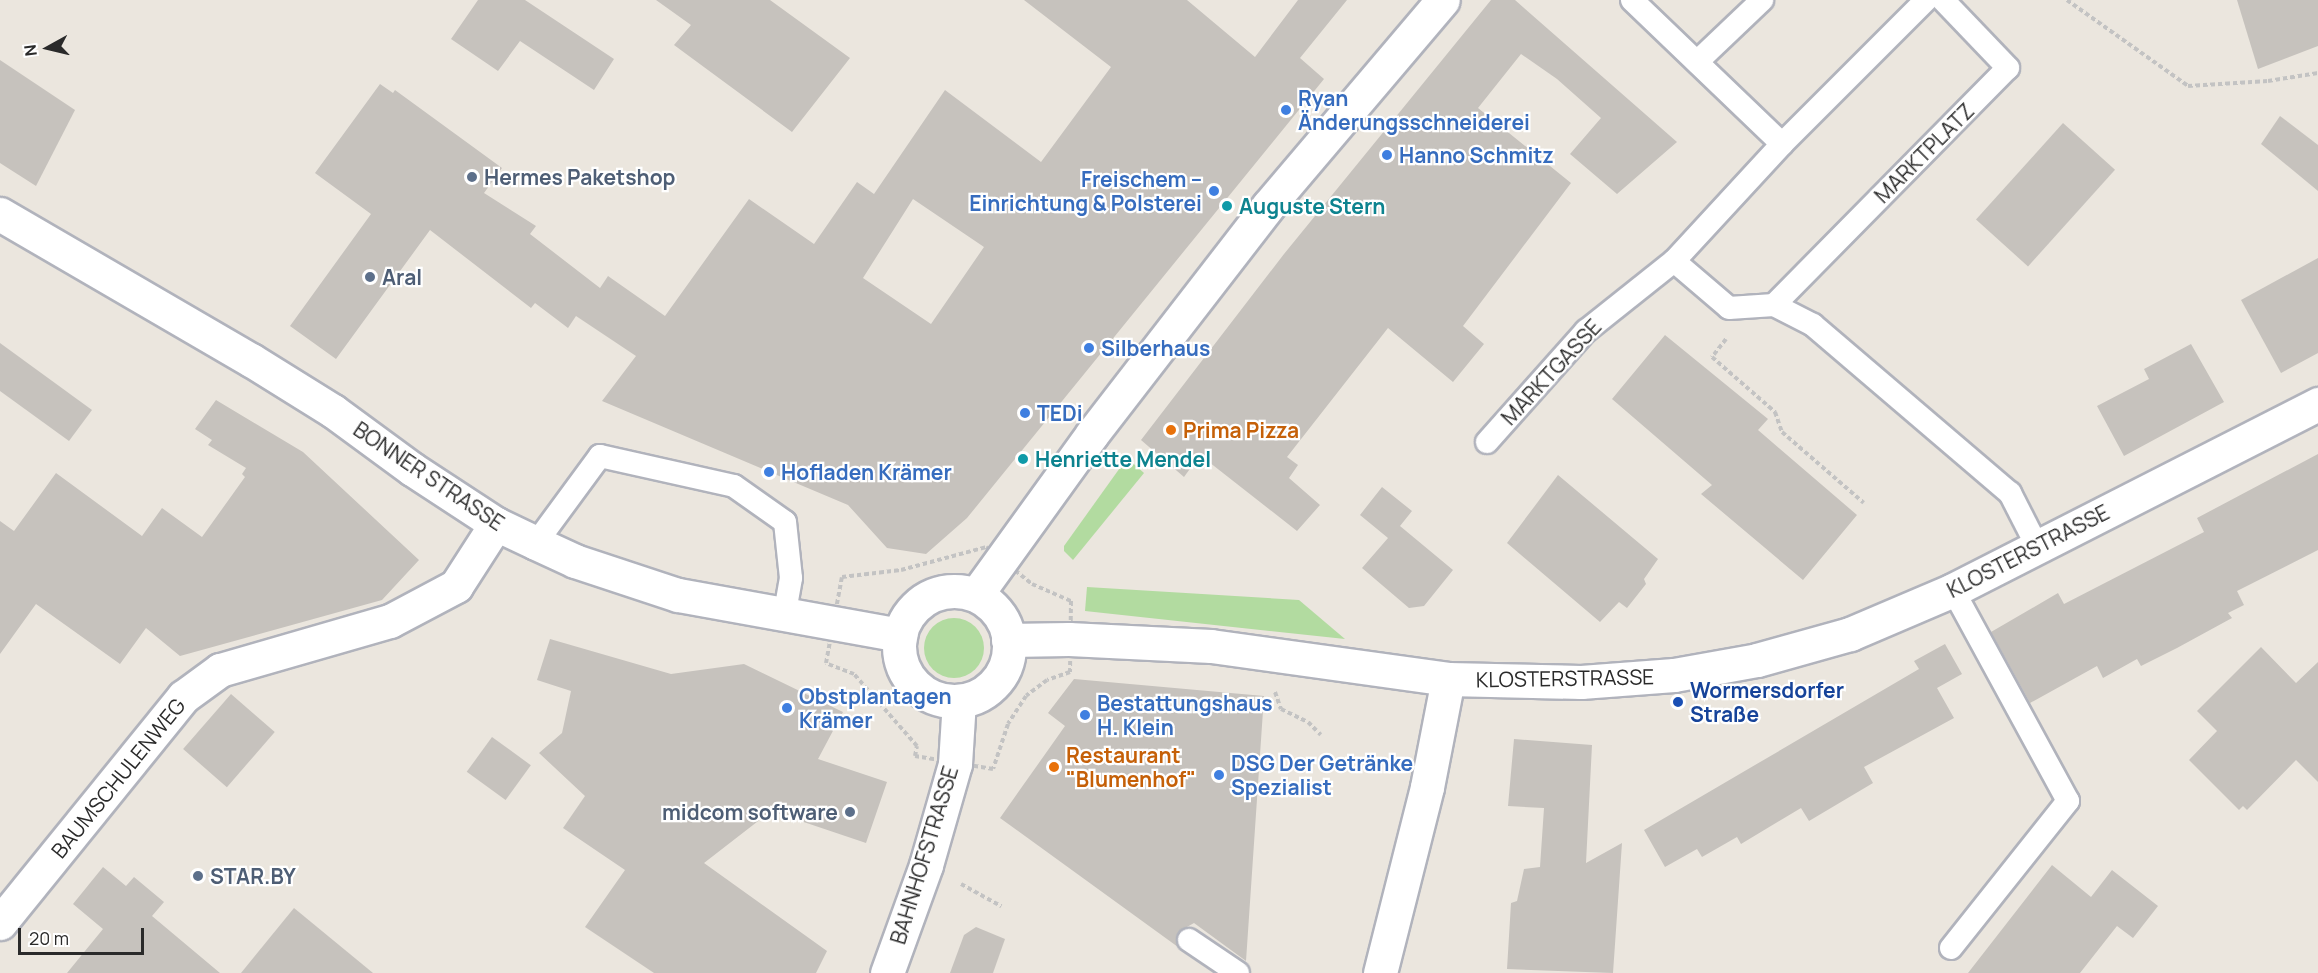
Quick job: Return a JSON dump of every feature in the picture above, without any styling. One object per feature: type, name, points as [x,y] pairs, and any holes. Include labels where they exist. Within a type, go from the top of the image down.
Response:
[{"type":"main road","points":[[976,595],[1001,557],[1268,206],[1443,0]]},
{"type":"main road","name":"BONNER STRASSE","points":[[0,214],[251,360],[333,411],[412,469],[496,524],[536,543],[575,561],[678,595],[784,616],[900,635]]},
{"type":"main road","name":"KLOSTERSTRASSE","points":[[1008,640],[1069,639],[1276,652],[1448,679],[1581,682],[1674,675],[1757,660],[1850,634],[1953,590],[2318,404]]},
{"type":"main road","name":"BAUMSCHULENWEG","points":[[0,923],[183,697],[220,670],[390,621],[456,586],[496,524]]},
{"type":"main road","points":[[950,591],[976,595],[999,614],[1008,640],[1007,659],[993,684],[975,697],[959,701],[929,695],[911,680],[900,659],[900,635],[912,609],[936,594],[950,591]]},
{"type":"main road","points":[[1380,973],[1427,787],[1448,679]]},
{"type":"main road","name":"BAHNHOFSTRASSE","points":[[886,973],[926,865],[955,764],[959,701]]},
{"type":"lane","points":[[1632,0],[1782,144]]},
{"type":"lane","points":[[1697,62],[1762,0]]},
{"type":"lane","points":[[1926,0],[1782,144],[1674,261],[1729,308],[1774,305],[1822,332],[2010,493],[2037,546]]},
{"type":"lane","name":"MARKTPLATZ","points":[[1774,305],[2008,68],[1942,0]]},
{"type":"lane","name":"MARKTGASSE","points":[[1487,442],[1586,331],[1674,261]]},
{"type":"lane","points":[[536,543],[600,456],[734,486],[784,522],[791,578],[784,616]]},
{"type":"lane","points":[[1952,948],[2068,801],[1953,590]]},
{"type":"lane","points":[[1190,940],[1238,973]]},
{"type":"path","points":[[2067,0],[2188,86],[2268,81],[2318,73]]},
{"type":"path","points":[[1737,307],[1731,333],[1712,357],[1774,411],[1782,432],[1864,503]]},
{"type":"path","points":[[986,547],[1032,584],[1071,601],[1070,672],[1047,680],[1026,696],[1008,724],[993,769],[915,756],[917,746],[861,681],[854,674],[826,663],[832,624],[842,577],[901,570],[986,547]]},
{"type":"path","points":[[1276,652],[1275,697],[1281,709],[1308,722],[1321,735]]},
{"type":"path","points":[[926,865],[1001,906]]},
{"type":"green space","points":[[1127,458],[1144,473],[1073,560],[1064,551],[1064,546]]},
{"type":"green space","points":[[1087,587],[1299,600],[1345,639],[1085,611]]},
{"type":"green space","points":[[948,618],[960,618],[976,626],[982,636],[984,648],[982,660],[976,670],[960,678],[948,678],[932,670],[924,654],[924,642],[932,626]]},
{"type":"building","points":[[478,0],[525,0],[614,59],[594,90],[520,41],[498,71],[451,39]]},
{"type":"building","points":[[656,0],[770,0],[850,58],[792,132],[674,45],[691,25]]},
{"type":"building","points":[[1024,0],[1187,0],[1255,57],[1298,0],[1347,0],[1300,58],[1324,79],[967,518],[926,554],[887,548],[848,505],[602,401],[636,356],[576,316],[568,328],[535,303],[531,308],[430,230],[336,359],[290,326],[371,214],[315,173],[380,84],[393,93],[395,90],[502,168],[484,193],[536,226],[530,234],[600,288],[608,276],[665,316],[749,199],[814,244],[857,182],[874,194],[945,90],[1041,162],[1111,67]],"holes":[[[913,199],[984,247],[931,324],[863,278]]]},
{"type":"building","points":[[1491,0],[1515,0],[1677,142],[1617,194],[1570,154],[1601,118],[1557,79],[1521,54],[1478,108],[1571,183],[1463,326],[1484,344],[1453,382],[1388,328],[1287,457],[1298,465],[1289,478],[1320,505],[1297,531],[1200,455],[1184,477],[1141,440],[1284,254]]},
{"type":"building","points":[[2237,0],[2318,0],[2318,46],[2258,69]]},
{"type":"building","points":[[0,60],[75,110],[36,186],[0,163]]},
{"type":"building","points":[[2280,116],[2318,145],[2318,191],[2261,144]]},
{"type":"building","points":[[2063,123],[2115,170],[2028,266],[1976,220]]},
{"type":"building","points":[[2318,258],[2318,353],[2281,373],[2241,300]]},
{"type":"building","points":[[1665,335],[1768,419],[1758,430],[1857,515],[1803,580],[1701,494],[1712,485],[1612,399]]},
{"type":"building","points":[[0,343],[92,410],[69,441],[0,391]]},
{"type":"building","points":[[2191,344],[2224,402],[2124,456],[2097,406],[2149,379],[2144,369]]},
{"type":"building","points":[[216,400],[303,452],[419,560],[382,600],[180,656],[146,628],[120,664],[36,604],[0,654],[0,521],[14,531],[56,473],[142,536],[162,508],[202,537],[245,477],[242,474],[246,468],[208,445],[212,440],[195,429]]},
{"type":"building","points":[[2318,454],[2318,550],[2237,591],[2244,605],[2228,613],[2232,618],[2177,648],[2141,666],[2137,659],[2103,678],[2097,666],[2030,703],[1991,632],[2058,593],[2064,604],[2204,532],[2197,518]]},
{"type":"building","points":[[1558,475],[1658,559],[1644,579],[1646,584],[1627,608],[1619,602],[1600,622],[1507,543]]},
{"type":"building","points":[[1382,487],[1412,511],[1400,526],[1453,570],[1424,606],[1409,608],[1362,568],[1388,538],[1360,515]]},
{"type":"building","points":[[550,639],[671,674],[744,664],[843,712],[818,759],[887,782],[866,843],[771,811],[704,863],[827,951],[816,973],[654,973],[585,927],[625,870],[563,828],[585,796],[539,753],[562,733],[571,691],[537,680]]},
{"type":"building","points":[[1945,644],[1962,674],[1937,688],[1954,718],[1864,767],[1873,783],[1809,821],[1801,808],[1741,844],[1737,837],[1702,857],[1697,849],[1665,867],[1644,830],[1919,669],[1914,661]]},
{"type":"building","points":[[2261,647],[2296,683],[2318,662],[2318,782],[2296,760],[2247,810],[2243,806],[2239,810],[2189,760],[2217,731],[2197,711]]},
{"type":"building","points":[[1074,679],[1264,696],[1246,961],[1194,923],[1178,932],[1178,947],[1000,818],[1065,726],[1048,713]]},
{"type":"building","points":[[231,694],[275,732],[227,787],[183,749]]},
{"type":"building","points":[[492,737],[531,765],[506,800],[467,772]]},
{"type":"building","points":[[1514,739],[1592,745],[1586,863],[1622,843],[1613,973],[1507,969],[1511,903],[1517,901],[1524,869],[1540,867],[1544,808],[1508,806]]},
{"type":"building","points":[[2052,865],[2091,897],[2112,870],[2158,906],[2133,938],[2117,926],[2080,973],[1968,973]]},
{"type":"building","points":[[103,867],[126,886],[134,877],[164,902],[152,916],[220,973],[67,973],[103,929],[73,904]]},
{"type":"building","points":[[294,908],[373,973],[241,973]]},
{"type":"building","points":[[976,927],[1005,939],[993,973],[950,973],[964,935]]},
{"type":"place","name":"Ryan Änderungsschneiderei","points":[[1286,110]]},
{"type":"place","name":"Hanno Schmitz","points":[[1387,155]]},
{"type":"place","name":"Hermes Paketshop","points":[[472,177]]},
{"type":"place","name":"Freischem – Einrichtung & Polsterei","points":[[1214,191]]},
{"type":"place","name":"Auguste Stern","points":[[1227,206]]},
{"type":"place","name":"Aral","points":[[370,277]]},
{"type":"place","name":"Silberhaus","points":[[1089,348]]},
{"type":"place","name":"TEDi","points":[[1025,413]]},
{"type":"place","name":"Prima Pizza","points":[[1171,430]]},
{"type":"place","name":"Henriette Mendel","points":[[1023,459]]},
{"type":"place","name":"Hofladen Krämer","points":[[769,472]]},
{"type":"place","name":"Wormersdorfer Straße","points":[[1678,702]]},
{"type":"place","name":"Obstplantagen Krämer","points":[[787,708]]},
{"type":"place","name":"Bestattungshaus H. Klein","points":[[1085,715]]},
{"type":"place","name":"Restaurant \"Blumenhof\"","points":[[1054,767]]},
{"type":"place","name":"DSG Der Getränke Spezialist","points":[[1219,775]]},
{"type":"place","name":"midcom software","points":[[850,812]]},
{"type":"place","name":"STAR.BY","points":[[198,876]]}]
